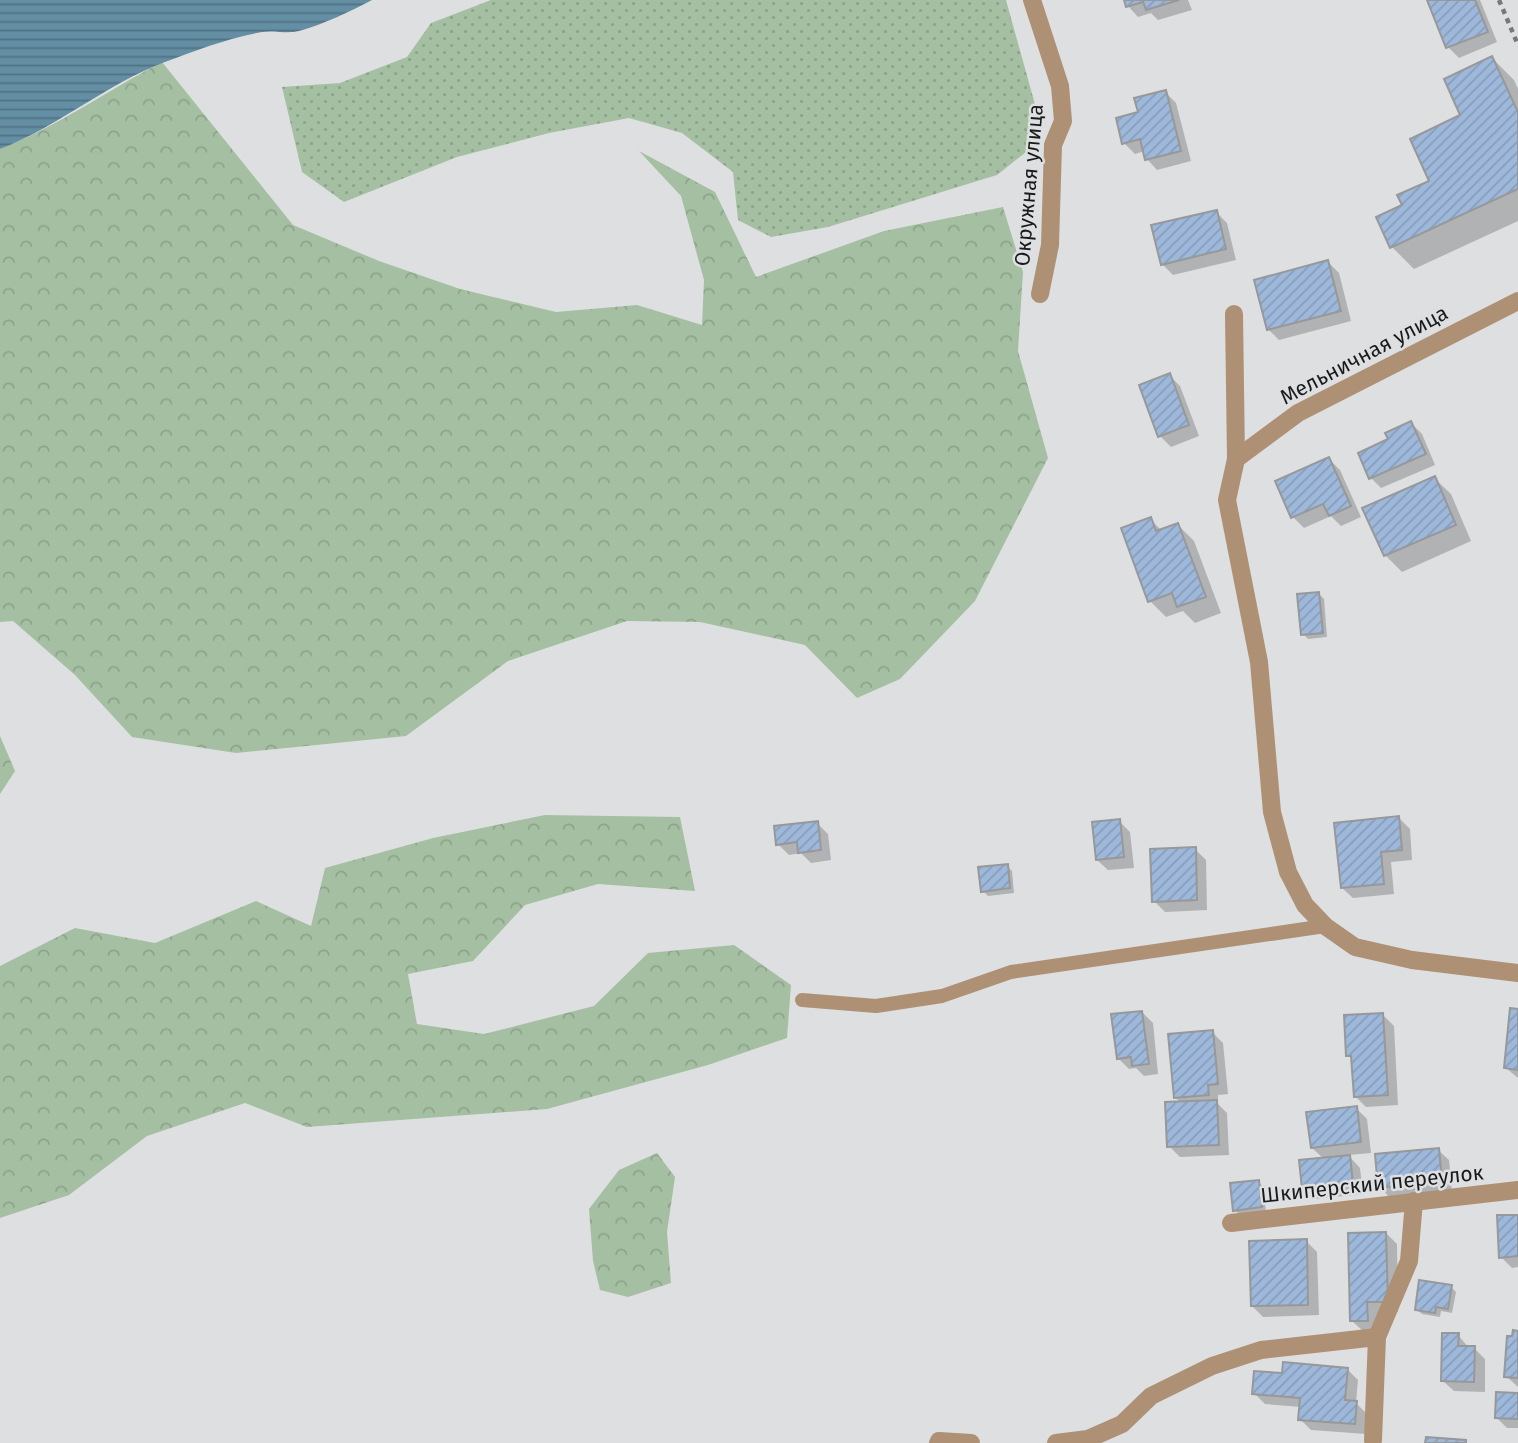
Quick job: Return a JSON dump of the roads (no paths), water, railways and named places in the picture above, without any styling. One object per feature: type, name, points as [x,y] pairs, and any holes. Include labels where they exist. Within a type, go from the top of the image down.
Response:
[{"type":"street","name":"Окружная улица","points":[[1031,0],[1060,86],[1063,121],[1054,145],[1050,245],[1040,294]]},
{"type":"street","name":"Мельничная улица","points":[[1236,459],[1298,413],[1518,300]]},
{"type":"street","points":[[1234,314],[1236,459],[1227,500],[1259,662],[1272,812],[1288,872],[1305,905],[1325,926],[1355,947],[1412,960],[1518,973]]},
{"type":"street","name":"Шкиперский переулок","points":[[1231,1223],[1518,1190]]},
{"type":"street","points":[[1373,1440],[1377,1337],[1409,1261],[1414,1200]]},
{"type":"street","points":[[1056,1443],[1088,1439],[1122,1424],[1151,1396],[1212,1366],[1261,1350],[1377,1337]]},
{"type":"street","points":[[939,1443],[971,1443]]},
{"type":"lane","points":[[802,1000],[876,1006],[942,996],[1011,972],[1325,926]]},
{"type":"water","points":[[0,0],[372,0],[299,31],[250,35],[165,62],[122,82],[42,129],[0,149]]}]
